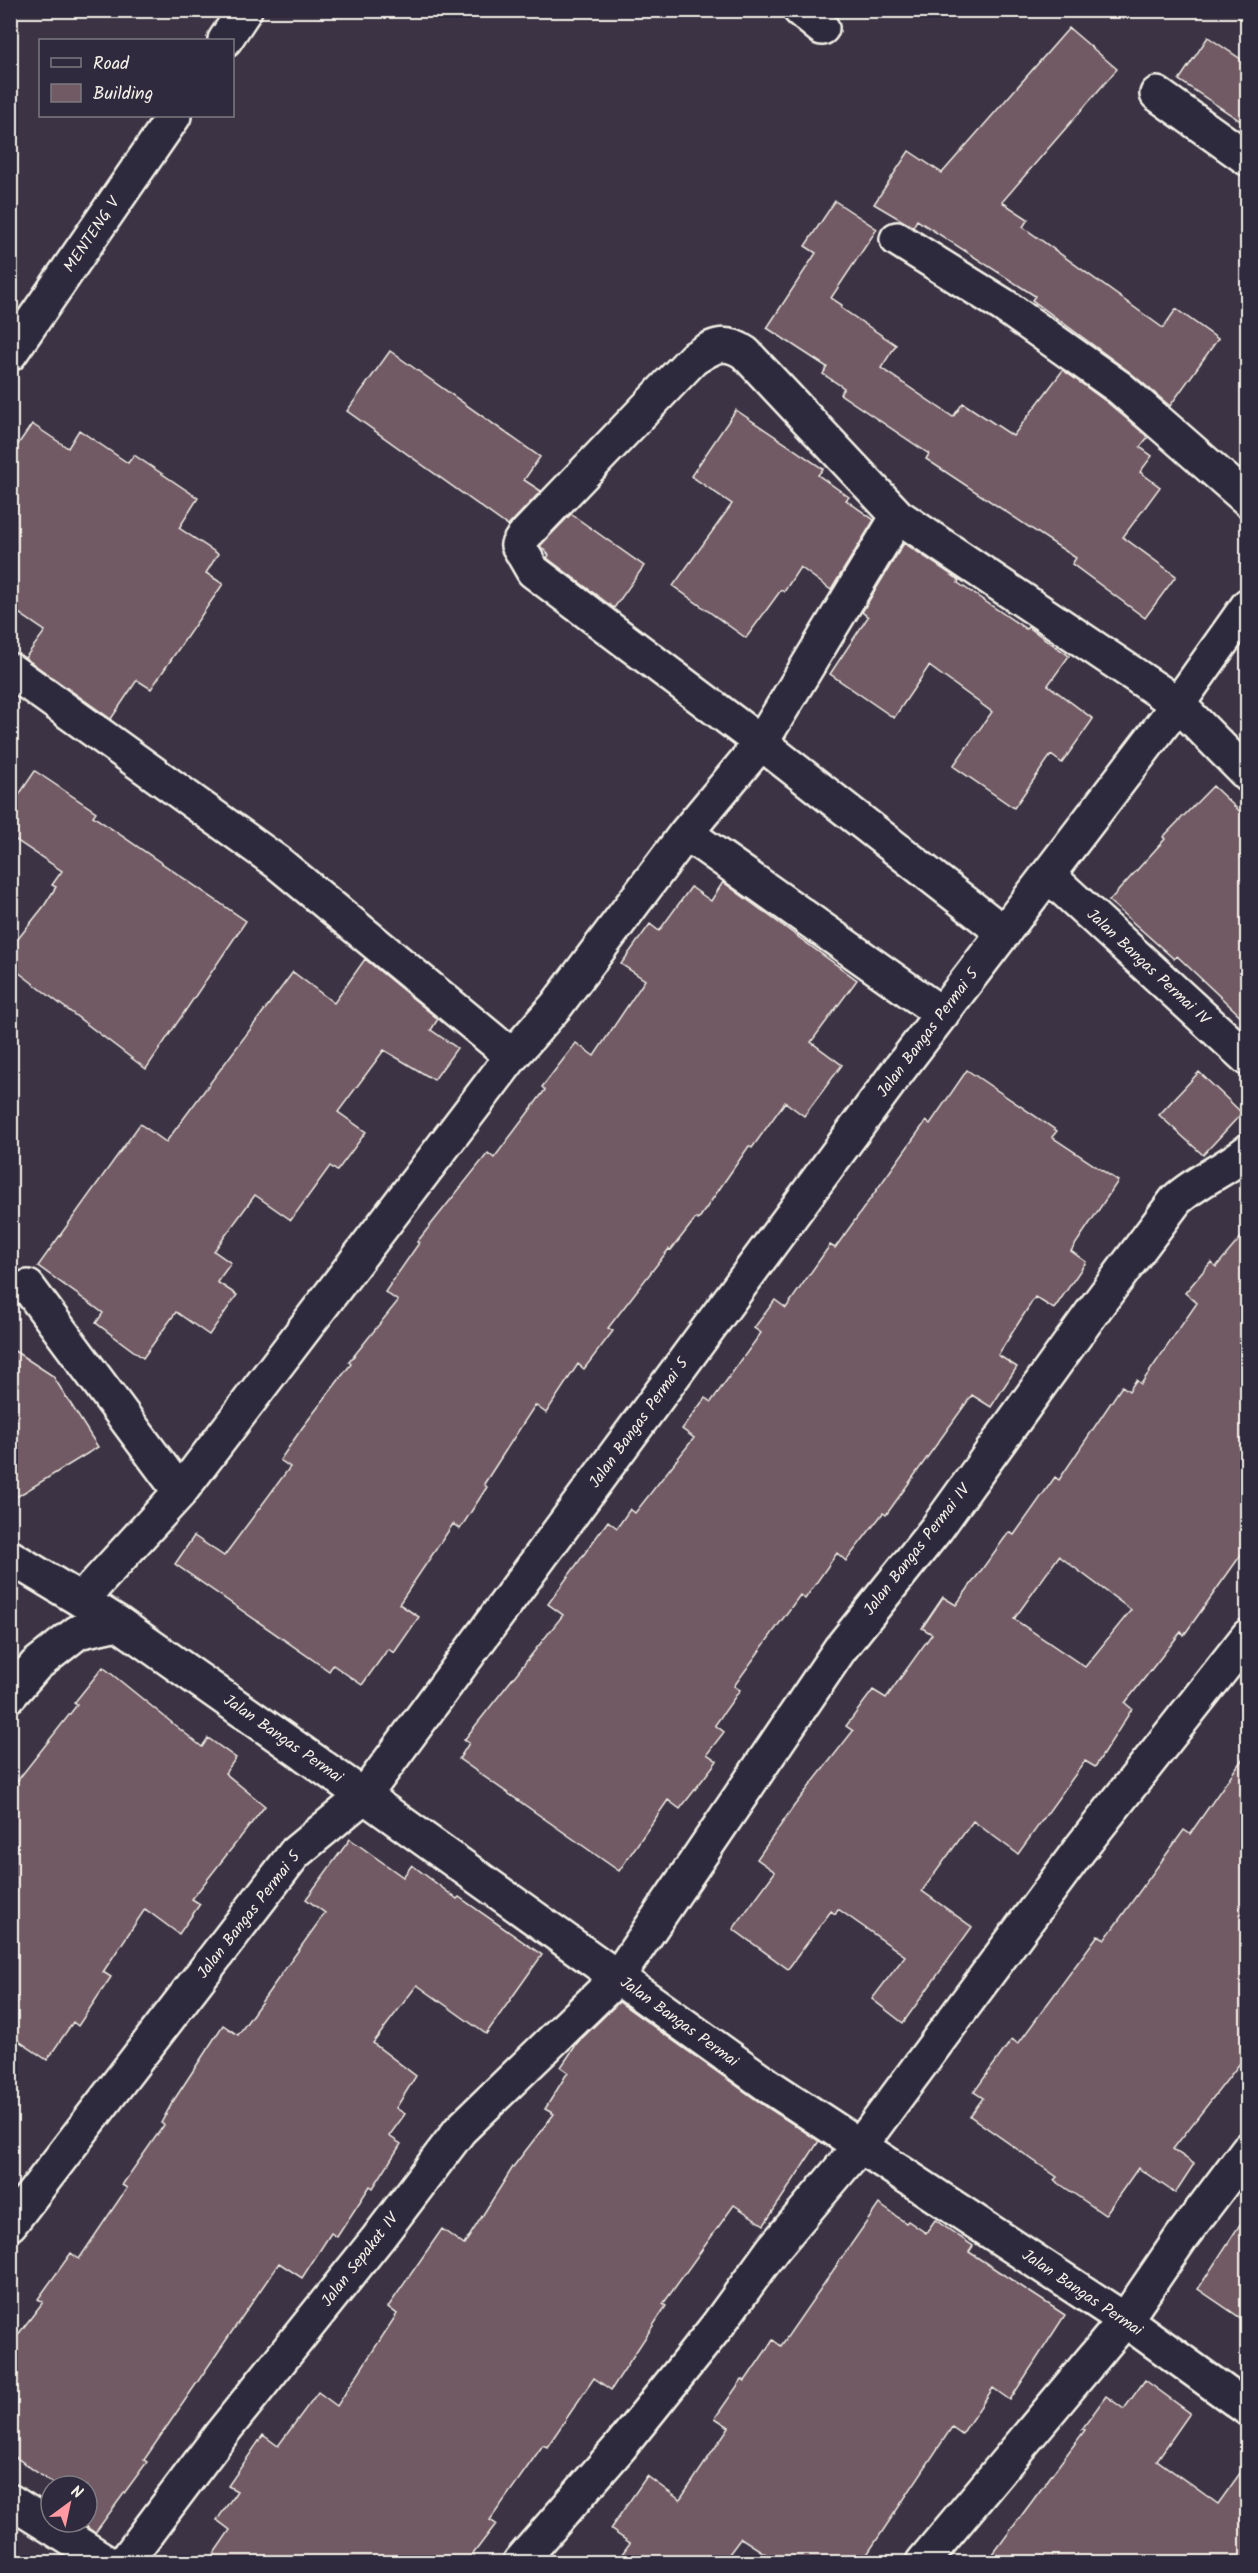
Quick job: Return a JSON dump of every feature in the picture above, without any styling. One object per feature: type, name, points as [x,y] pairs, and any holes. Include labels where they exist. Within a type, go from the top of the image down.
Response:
[{"type":"street","points":[[226,39],[245,10]]},
{"type":"street","points":[[1157,94],[1248,159]]},
{"type":"street","name":"MENTENG V","points":[[10,354],[173,117]]},
{"type":"street","points":[[897,239],[1003,304],[1120,388],[1248,500]]},
{"type":"street","points":[[1004,933],[761,743],[533,571],[518,545],[523,537],[693,359],[711,347],[733,345],[745,353],[898,516],[1178,704],[1248,775]]},
{"type":"street","points":[[81,1600],[180,1492],[512,1056],[556,1006],[686,833],[761,743],[898,516]]},
{"type":"street","name":"Jalan Bangas Permai 5","points":[[10,2224],[295,1853],[364,1796],[942,1014],[1178,704],[1248,605]]},
{"type":"street","points":[[10,670],[277,862],[512,1056]]},
{"type":"street","points":[[686,833],[942,1014]]},
{"type":"street","name":"Jalan Bangas Permai IV","points":[[1048,875],[1248,1059]]},
{"type":"street","name":"Jalan Bangas Permai IV","points":[[617,1978],[840,1649],[937,1528],[1086,1320],[1176,1200],[1188,1188],[1233,1164],[1248,1151]]},
{"type":"street","points":[[28,1287],[180,1492]]},
{"type":"street","name":"Jalan Bangas Permai","points":[[10,1557],[118,1623],[772,2088],[1125,2320],[1248,2409]]},
{"type":"street","points":[[10,1695],[36,1665],[78,1632],[118,1623]]},
{"type":"street","points":[[520,2562],[620,2447],[717,2326],[773,2249],[860,2146],[1080,1849],[1248,1636]]},
{"type":"street","name":"Jalan Sepakat IV","points":[[125,2562],[222,2433],[378,2238],[460,2130],[617,1978]]},
{"type":"street","points":[[923,2562],[1125,2320],[1181,2238],[1248,2149]]},
{"type":"street","points":[[10,2501],[107,2562]]},
{"type":"building","points":[[1069,28],[1117,69],[1002,202],[1028,219],[1023,227],[1163,328],[1176,309],[1218,339],[1170,406],[1131,373],[1032,300],[1035,296],[917,220],[913,227],[874,204],[909,151],[942,173]]},
{"type":"building","points":[[1208,37],[1248,64],[1248,126],[1179,80]]},
{"type":"building","points":[[835,201],[877,229],[831,298],[842,305],[841,308],[896,345],[881,368],[953,417],[963,403],[1013,436],[1063,370],[1108,403],[1148,437],[1140,447],[1152,456],[1140,472],[1160,487],[1123,537],[1176,576],[1145,618],[1072,564],[1076,558],[926,459],[929,454],[840,394],[844,388],[823,374],[827,367],[767,328],[816,253],[805,246]]},
{"type":"building","points":[[390,351],[540,457],[524,480],[541,491],[508,526],[347,411]]},
{"type":"building","points":[[736,410],[823,469],[818,475],[849,497],[846,500],[874,520],[831,590],[800,567],[784,592],[781,590],[746,638],[673,586],[732,504],[691,476]]},
{"type":"building","points":[[32,424],[68,448],[79,430],[128,463],[134,455],[198,498],[179,528],[218,554],[206,573],[223,584],[151,689],[137,680],[111,719],[25,658],[45,631],[10,607],[10,456]]},
{"type":"building","points":[[571,514],[644,566],[614,608],[547,558],[549,555],[540,546]]},
{"type":"building","points":[[904,543],[959,580],[958,583],[1069,656],[1048,685],[1093,719],[1062,763],[1051,755],[1014,808],[953,766],[992,712],[929,666],[894,718],[830,674],[868,617],[862,612]]},
{"type":"building","points":[[35,771],[96,812],[93,816],[246,921],[146,1069],[10,966],[10,949],[44,906],[56,887],[52,885],[62,871],[10,836],[10,808]]},
{"type":"building","points":[[1213,786],[1248,819],[1248,1023],[1177,956],[1174,959],[1109,901],[1165,839],[1163,837]]},
{"type":"building","points":[[723,882],[857,980],[811,1042],[842,1065],[804,1116],[785,1102],[752,1148],[749,1146],[698,1220],[696,1218],[671,1250],[669,1249],[608,1328],[613,1331],[584,1369],[578,1364],[546,1413],[535,1405],[484,1484],[487,1487],[460,1529],[453,1524],[399,1604],[419,1617],[394,1653],[388,1649],[362,1685],[333,1665],[329,1671],[175,1564],[194,1536],[224,1556],[290,1467],[280,1460],[351,1364],[349,1362],[398,1301],[385,1292],[419,1243],[417,1242],[488,1153],[494,1158],[545,1090],[542,1087],[576,1043],[594,1056],[645,980],[621,964],[650,924],[659,931],[691,887],[711,901]]},
{"type":"building","points":[[365,959],[438,1019],[431,1030],[457,1048],[434,1080],[384,1050],[338,1112],[366,1132],[337,1171],[330,1166],[291,1220],[255,1195],[214,1251],[231,1263],[217,1282],[237,1295],[209,1335],[176,1312],[143,1358],[96,1323],[103,1313],[38,1266],[140,1124],[166,1142],[293,972],[334,1003]]},
{"type":"building","points":[[967,1070],[1057,1131],[1052,1137],[1118,1181],[1071,1251],[1086,1262],[1054,1309],[1035,1297],[998,1355],[1017,1367],[991,1407],[972,1395],[886,1515],[883,1513],[846,1561],[837,1553],[805,1599],[800,1595],[734,1686],[740,1690],[715,1725],[724,1732],[707,1754],[717,1761],[680,1809],[668,1800],[619,1871],[459,1759],[469,1743],[464,1740],[563,1615],[548,1604],[608,1521],[617,1528],[630,1509],[635,1513],[694,1438],[682,1429],[705,1398],[711,1402],[761,1333],[754,1328],[775,1300],[786,1308],[830,1245],[835,1248],[926,1121],[930,1124]]},
{"type":"building","points":[[1199,1072],[1242,1113],[1203,1155],[1159,1115]]},
{"type":"building","points":[[1248,1229],[1248,1545],[1184,1635],[1181,1632],[1125,1703],[1132,1709],[1095,1767],[1085,1761],[1018,1854],[973,1821],[922,1891],[972,1927],[903,2023],[872,1999],[905,1956],[838,1909],[835,1914],[831,1911],[788,1969],[733,1929],[775,1872],[757,1859],[794,1806],[853,1731],[846,1726],[873,1690],[886,1698],[932,1634],[922,1628],[943,1597],[956,1605],[1009,1532],[1014,1535],[1055,1477],[1059,1480],[1122,1386],[1129,1391],[1136,1380],[1141,1384],[1197,1303],[1185,1293],[1211,1262],[1216,1267]],"holes":[[[1059,1556],[1131,1610],[1085,1667],[1014,1619]]]},
{"type":"building","points":[[10,1348],[53,1376],[98,1447],[10,1501]]},
{"type":"building","points":[[103,1667],[202,1747],[208,1738],[236,1758],[225,1773],[265,1806],[192,1899],[200,1904],[179,1934],[145,1909],[103,1972],[111,1977],[78,2026],[73,2022],[47,2060],[10,2035],[10,1790],[77,1705],[74,1703]]},
{"type":"building","points":[[1248,1751],[1248,2053],[1173,2149],[1194,2164],[1175,2193],[1138,2168],[1105,2215],[1054,2180],[1057,2177],[970,2116],[983,2098],[974,2092],[1012,2039],[1018,2044],[1098,1935],[1105,1939],[1184,1830],[1190,1834]]},
{"type":"building","points":[[350,1839],[403,1877],[412,1865],[457,1899],[459,1897],[542,1955],[486,2034],[417,1985],[373,2043],[416,2076],[396,2108],[405,2114],[389,2136],[401,2144],[373,2188],[370,2186],[337,2237],[331,2233],[302,2278],[279,2263],[144,2460],[147,2462],[99,2528],[99,2474],[39,2474],[10,2453],[10,2345],[43,2302],[38,2299],[71,2253],[79,2259],[127,2188],[122,2185],[164,2125],[161,2123],[172,2103],[223,2025],[238,2035],[325,1913],[306,1899]]},
{"type":"building","points":[[619,2002],[762,2104],[819,2141],[764,2225],[734,2205],[663,2304],[666,2306],[611,2390],[594,2378],[547,2447],[543,2445],[490,2520],[496,2524],[467,2562],[208,2562],[230,2530],[217,2520],[237,2491],[228,2486],[263,2435],[278,2446],[318,2392],[337,2406],[397,2314],[388,2307],[442,2229],[464,2245],[513,2167],[554,2114],[545,2109],[568,2072],[561,2067],[578,2042]]},
{"type":"building","points":[[879,2204],[906,2223],[908,2221],[926,2233],[935,2220],[973,2246],[969,2252],[1065,2315],[1010,2400],[993,2388],[962,2434],[952,2427],[862,2562],[778,2562],[741,2538],[723,2562],[616,2562],[630,2543],[610,2529],[647,2476],[680,2500],[729,2427],[715,2418],[742,2379],[745,2381],[773,2340],[781,2346]]},
{"type":"building","points":[[1248,2212],[1248,2323],[1198,2289]]},
{"type":"building","points":[[1145,2380],[1190,2413],[1157,2460],[1218,2504],[1248,2462],[1248,2562],[987,2562],[1085,2430],[1082,2429],[1106,2396],[1124,2409]]}]
